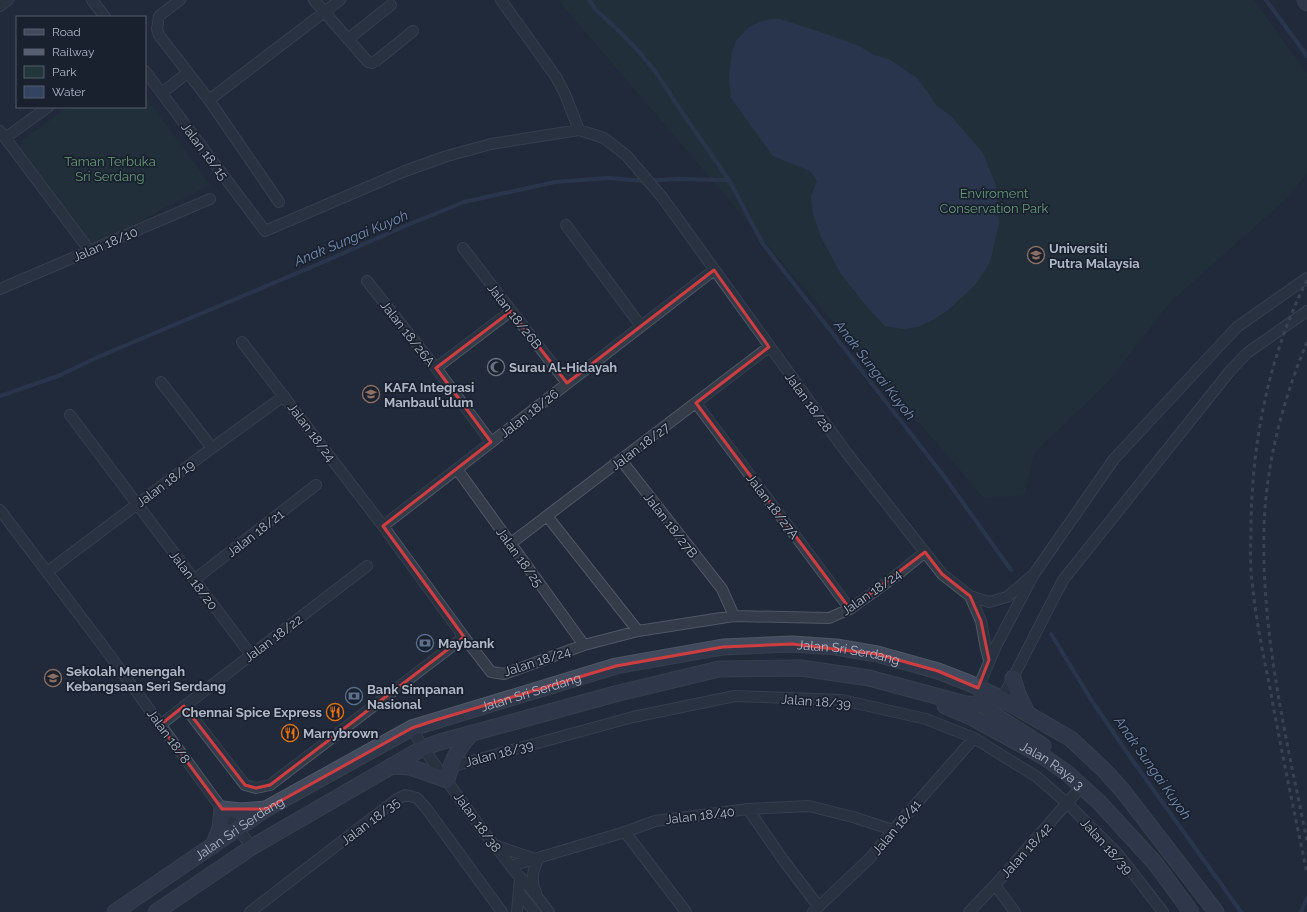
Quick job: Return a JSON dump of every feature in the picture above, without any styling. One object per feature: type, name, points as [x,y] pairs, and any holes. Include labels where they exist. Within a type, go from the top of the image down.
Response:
[{"type":"street","points":[[0,6],[8,0]]},
{"type":"street","points":[[92,0],[104,16]]},
{"type":"street","points":[[180,0],[159,16],[157,29],[159,35],[209,100],[279,202]]},
{"type":"street","points":[[314,0],[368,62],[372,63],[413,31]]},
{"type":"street","points":[[209,100],[340,0]]},
{"type":"street","points":[[501,0],[556,77],[565,94],[579,130]]},
{"type":"street","points":[[348,39],[391,5]]},
{"type":"street","name":"Jalan 18/15","points":[[146,72],[265,231],[405,170],[447,156],[491,144],[579,130]]},
{"type":"street","points":[[162,93],[187,73]]},
{"type":"street","points":[[46,108],[3,135],[90,251]]},
{"type":"street","name":"Jalan 18/28","points":[[579,130],[604,138],[626,155],[662,197],[846,452],[942,574],[970,596],[988,602],[1007,597],[1034,574]]},
{"type":"street","name":"Jalan 18/10","points":[[0,289],[210,199]]},
{"type":"street","points":[[566,224],[642,326]]},
{"type":"street","name":"Jalan 18/26B","points":[[463,248],[567,383]]},
{"type":"street","name":"Jalan 18/26","points":[[383,526],[714,270]]},
{"type":"street","points":[[974,686],[1034,574],[1114,459],[1237,327],[1307,278]]},
{"type":"street","name":"Jalan 18/26A","points":[[367,281],[436,368],[491,442]]},
{"type":"street","points":[[436,368],[511,311]]},
{"type":"street","points":[[869,678],[966,704],[985,705],[1002,699],[1063,580],[1230,371],[1247,353],[1307,311]]},
{"type":"street","name":"Jalan 18/24","points":[[242,342],[383,526],[491,672],[504,674],[584,645],[638,631],[734,616],[829,618],[850,609],[893,578],[925,552]]},
{"type":"street","name":"Jalan 18/27","points":[[510,544],[769,347]]},
{"type":"street","points":[[161,382],[212,448]]},
{"type":"street","name":"Jalan 18/19","points":[[47,572],[284,396]]},
{"type":"street","name":"Jalan 18/27A","points":[[696,403],[850,609]]},
{"type":"street","name":"Jalan 18/20","points":[[70,415],[250,655]]},
{"type":"street","name":"Jalan 18/27B","points":[[621,460],[722,589],[734,616]]},
{"type":"street","name":"Jalan 18/25","points":[[457,469],[584,645]]},
{"type":"street","name":"Jalan 18/21","points":[[194,580],[316,485]]},
{"type":"street","name":"Jalan 18/8","points":[[0,510],[222,809],[252,847]]},
{"type":"street","points":[[547,516],[638,631]]},
{"type":"street","name":"Jalan 18/22","points":[[160,724],[367,566]]},
{"type":"street","name":"Jalan 18/28","points":[[970,596],[981,621],[989,660]]},
{"type":"street","points":[[184,706],[245,785],[256,788],[270,785],[464,637]]},
{"type":"street","name":"Jalan Sri Serdang","points":[[115,912],[266,809],[412,728],[616,666],[723,647],[792,644],[836,647],[877,654],[938,671],[974,686]]},
{"type":"street","name":"Jalan Sri Serdang","points":[[156,912],[252,847],[423,748],[440,742],[615,694],[720,669],[801,668],[869,678]]},
{"type":"street","name":"Jalan Raya 3","points":[[869,678],[973,718],[1044,757],[1067,773],[1099,802],[1155,863],[1191,912]]},
{"type":"street","points":[[1013,678],[1018,694],[1027,713]]},
{"type":"street","points":[[974,686],[1002,699],[1071,739],[1105,771],[1122,790],[1216,912]]},
{"type":"street","points":[[974,686],[979,698],[1001,719],[1069,764],[1089,786],[1099,802]]},
{"type":"street","name":"Jalan 18/39","points":[[448,773],[633,717],[735,696],[842,700],[926,719],[974,738],[1037,777],[1068,804],[1118,854],[1162,912]]},
{"type":"street","name":"Jalan 18/38","points":[[412,728],[423,748],[448,773],[494,845],[549,912]]},
{"type":"street","points":[[391,766],[410,767],[448,773],[455,754],[463,742],[472,733]]},
{"type":"street","name":"Jalan 18/41","points":[[816,910],[870,858],[974,738]]},
{"type":"street","name":"Jalan 18/42","points":[[970,912],[1029,845],[1068,804],[1082,786]]},
{"type":"street","name":"Jalan 18/35","points":[[250,912],[397,799],[406,795],[417,798],[426,808],[502,912]]},
{"type":"street","name":"Jalan 18/40","points":[[510,866],[625,832],[655,821],[748,809],[809,806],[853,817],[893,830]]},
{"type":"street","points":[[213,846],[220,828],[222,809],[241,811],[266,809]]},
{"type":"street","points":[[748,809],[816,910]]},
{"type":"street","points":[[625,832],[686,912]]},
{"type":"street","points":[[494,845],[537,858],[532,880],[538,897]]},
{"type":"street","points":[[517,912],[520,878]]},
{"type":"street","points":[[995,885],[1015,912]]},
{"type":"street","points":[[519,892],[535,912]]},
{"type":"highlighted area","points":[[714,270],[769,347],[696,403],[850,609],[925,552],[942,574],[970,596],[981,621],[989,660],[978,688],[938,671],[877,654],[792,644],[723,647],[616,666],[436,720],[412,728],[266,809],[222,809],[160,725],[184,706],[245,785],[256,788],[270,785],[464,637],[383,526],[491,442],[436,368],[511,311],[567,383]]},
{"type":"green space","name":"Enviroment Conservation Park","points":[[558,0],[1254,0],[1307,74],[1307,173],[1287,198],[1169,303],[1109,381],[1034,453],[1025,495],[984,498]]},
{"type":"green space","name":"Taman Terbuka Sri Serdang","points":[[146,97],[210,185],[97,243],[88,240],[19,151],[23,140],[67,108],[146,108]]},
{"type":"water","points":[[771,19],[780,19],[826,34],[859,46],[874,55],[889,59],[918,79],[937,106],[951,116],[983,153],[996,186],[999,224],[990,262],[976,284],[948,310],[933,320],[918,327],[903,329],[885,326],[869,309],[841,274],[821,237],[813,214],[811,197],[817,181],[810,171],[773,156],[731,98],[729,77],[732,52],[736,41],[748,28],[759,22]]},
{"type":"waterway","name":"Anak Sungai Kuyoh","points":[[589,0],[596,10],[641,54],[657,74],[729,180],[763,244],[943,475],[1011,570]]},
{"type":"waterway","points":[[1266,0],[1307,56]]},
{"type":"waterway","name":"Anak Sungai Kuyoh","points":[[0,396],[58,376],[98,357],[464,202],[555,182],[609,178],[643,181],[678,179],[729,180]]},
{"type":"waterway","name":"Anak Sungai Kuyoh","points":[[1051,634],[1092,701],[1135,764],[1241,912]]},
{"type":"waterway","points":[[1301,912],[1307,898]]},
{"type":"railway","points":[[1307,280],[1282,338],[1265,399],[1255,462],[1251,525],[1251,570],[1254,600],[1283,757],[1307,873]]},
{"type":"railway","points":[[1307,342],[1290,386],[1277,432],[1268,479],[1264,527],[1266,606],[1276,685],[1307,841]]},
{"type":"place","name":"Universiti Putra Malaysia","points":[[1036,255]]},
{"type":"place","name":"Surau Al-Hidayah","points":[[496,367]]},
{"type":"place","name":"KAFA Integrasi Manbaul'ulum","points":[[371,394]]},
{"type":"place","name":"Maybank","points":[[425,643]]},
{"type":"place","name":"Sekolah Menengah Kebangsaan Seri Serdang","points":[[53,678]]},
{"type":"place","name":"Bank Simpanan Nasional","points":[[354,696]]},
{"type":"place","name":"Chennai Spice Express","points":[[335,712]]},
{"type":"place","name":"Marrybrown","points":[[290,733]]}]
